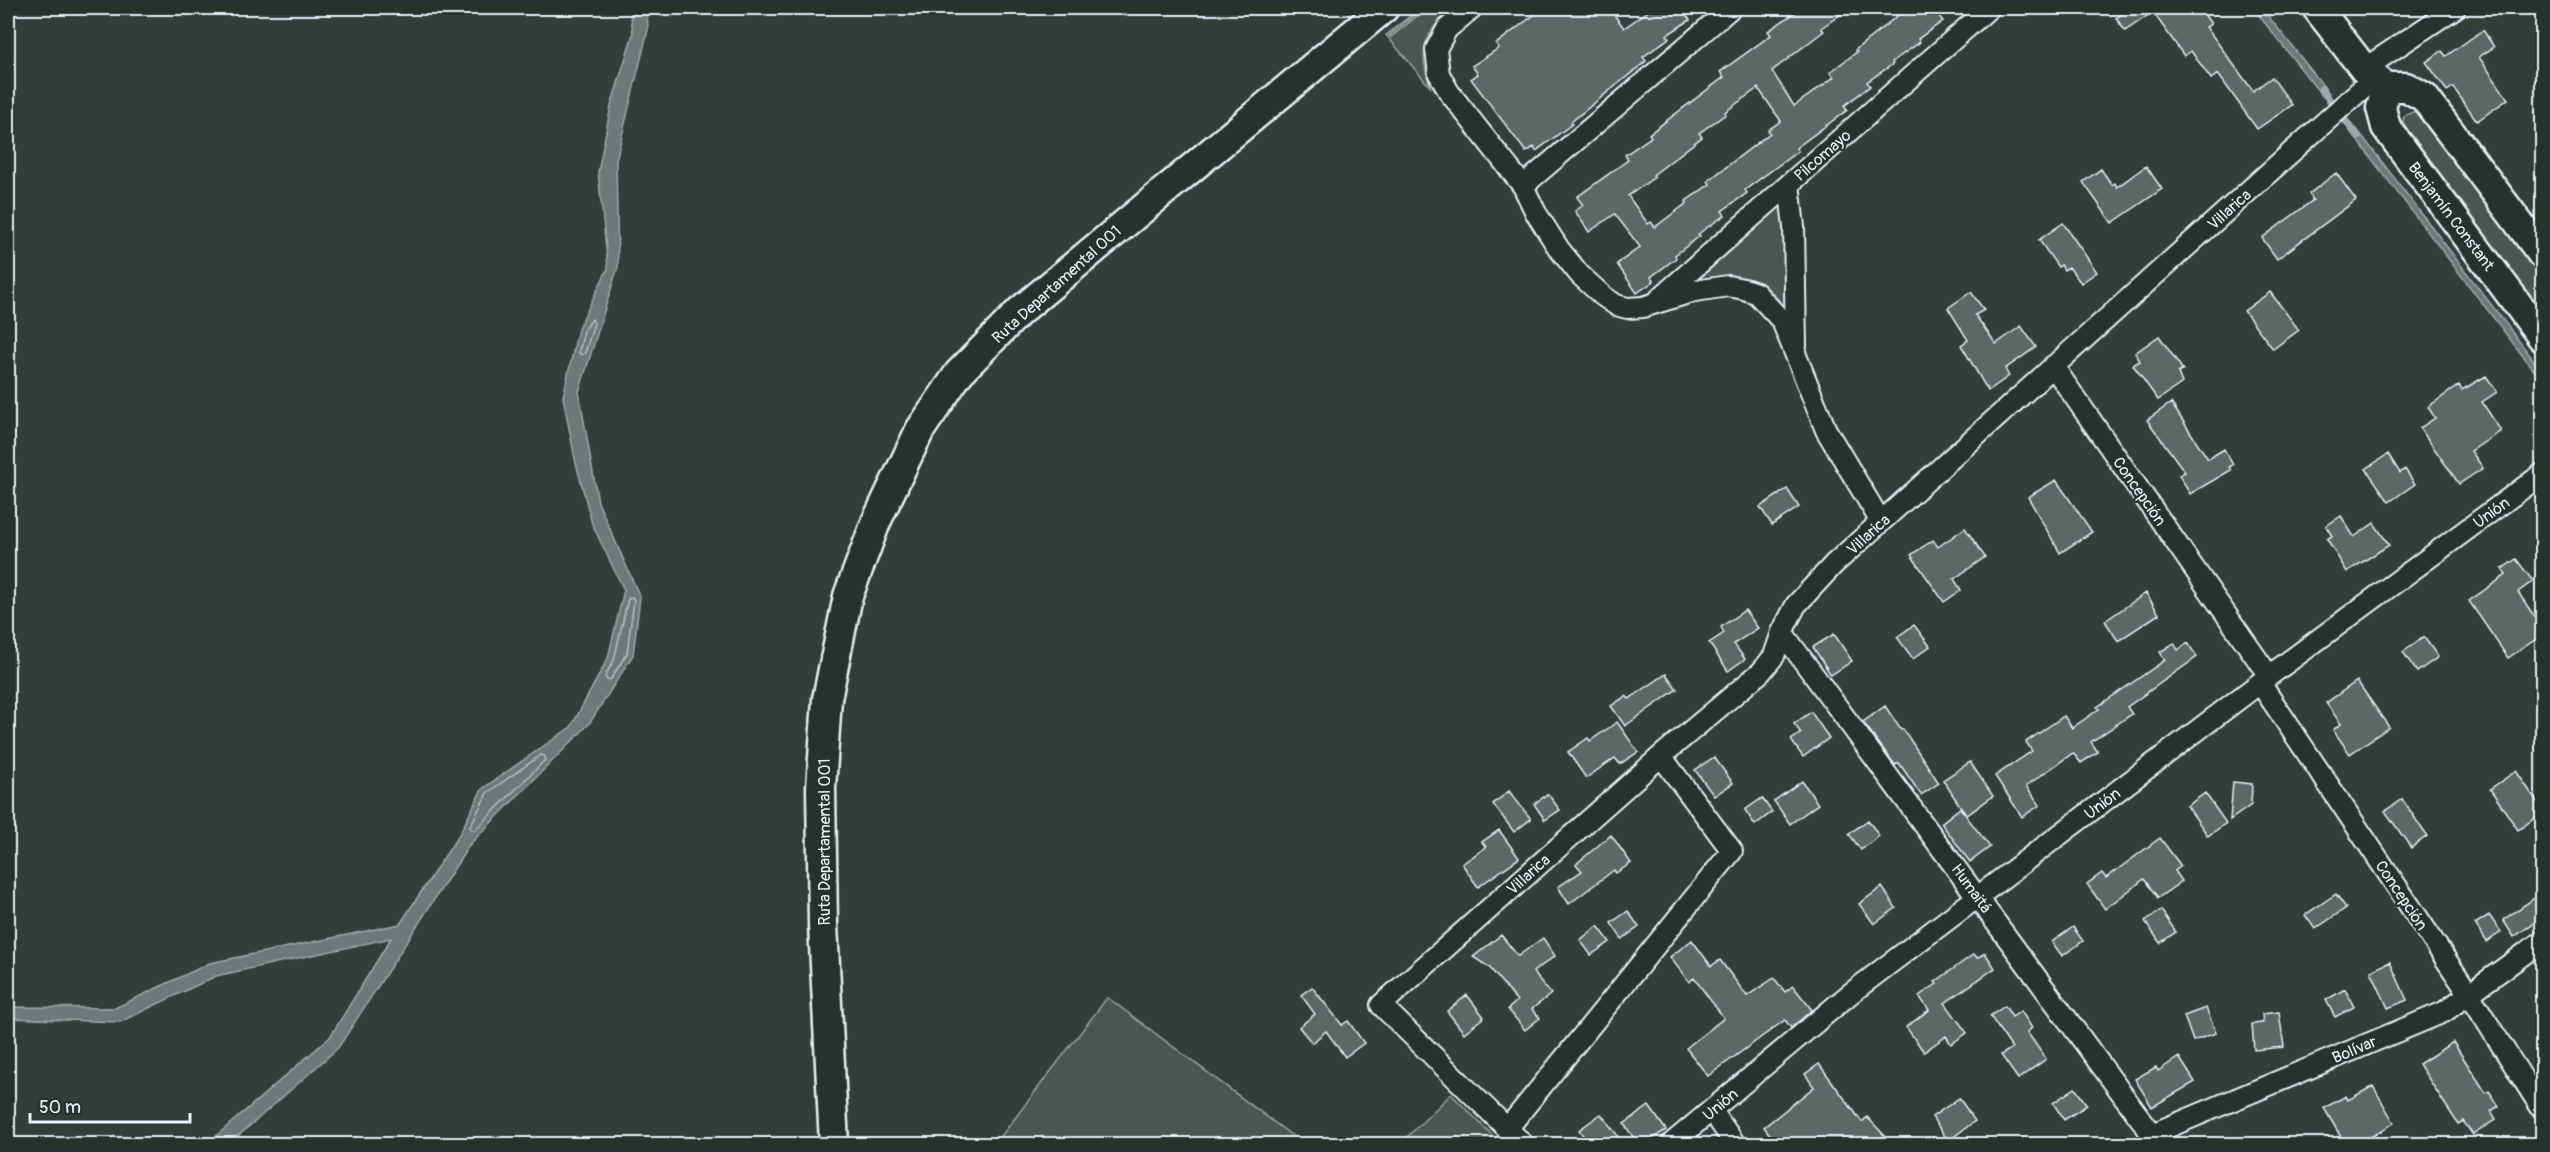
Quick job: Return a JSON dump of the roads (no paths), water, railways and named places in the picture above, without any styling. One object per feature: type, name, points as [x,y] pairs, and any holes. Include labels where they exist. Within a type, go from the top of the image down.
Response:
[{"type":"street","name":"Ruta Departamental 001","points":[[834,1144],[824,926],[821,788],[827,699],[848,596],[876,522],[920,430],[959,373],[1020,311],[1384,8]]},
{"type":"street","points":[[1472,8],[1447,29],[1436,49],[1439,74],[1449,92],[1523,186],[1536,213],[1559,249],[1594,288],[1616,305],[1627,308],[1643,307],[1695,291],[1728,286],[1744,289],[1763,299],[1782,321],[1826,430],[1881,522]]},
{"type":"street","points":[[1523,186],[1731,8]]},
{"type":"street","name":"Pilcomayo","points":[[1655,302],[1989,8]]},
{"type":"street","points":[[2317,8],[2375,78],[2406,87],[2424,97],[2542,254]]},
{"type":"street","name":"Villarica","points":[[1507,1129],[1381,1005],[1661,756],[1761,672],[1774,656],[1782,632],[1796,605],[1834,564],[2455,8]]},
{"type":"street","name":"Benjamín Constant","points":[[2375,78],[2386,127],[2542,337]]},
{"type":"street","points":[[1789,184],[1796,266],[1796,358]]},
{"type":"street","name":"Concepción","points":[[2054,366],[2264,679],[2542,1109]]},
{"type":"street","name":"Unión","points":[[1671,1144],[1851,993],[2264,679],[2542,474]]},
{"type":"street","name":"Humaitá","points":[[1782,632],[1979,897],[2155,1141]]},
{"type":"street","points":[[1523,1144],[1507,1129],[1732,851],[1661,756]]},
{"type":"street","name":"Bolívar","points":[[2155,1141],[2444,1011],[2542,941]]},
{"type":"street","points":[[1712,1111],[1735,1144]]},
{"type":"water","points":[[630,8],[647,8],[648,30],[616,160],[618,267],[579,392],[598,502],[640,597],[633,655],[589,724],[470,844],[338,1048],[229,1144],[207,1144],[330,1037],[391,938],[216,976],[120,1022],[8,1018],[8,1007],[115,1008],[210,963],[400,924],[460,833],[482,789],[571,727],[608,658],[624,590],[592,524],[575,459],[563,397],[578,329],[608,268],[598,172],[611,106],[633,34]]},
{"type":"water","points":[[1422,8],[1427,8],[1391,37],[1389,35]]},
{"type":"water","points":[[2253,8],[2262,8],[2329,93],[2323,97]]},
{"type":"water","points":[[2356,128],[2542,371],[2542,381],[2351,132]]},
{"type":"waterway","points":[[2321,89],[2358,137]]}]
